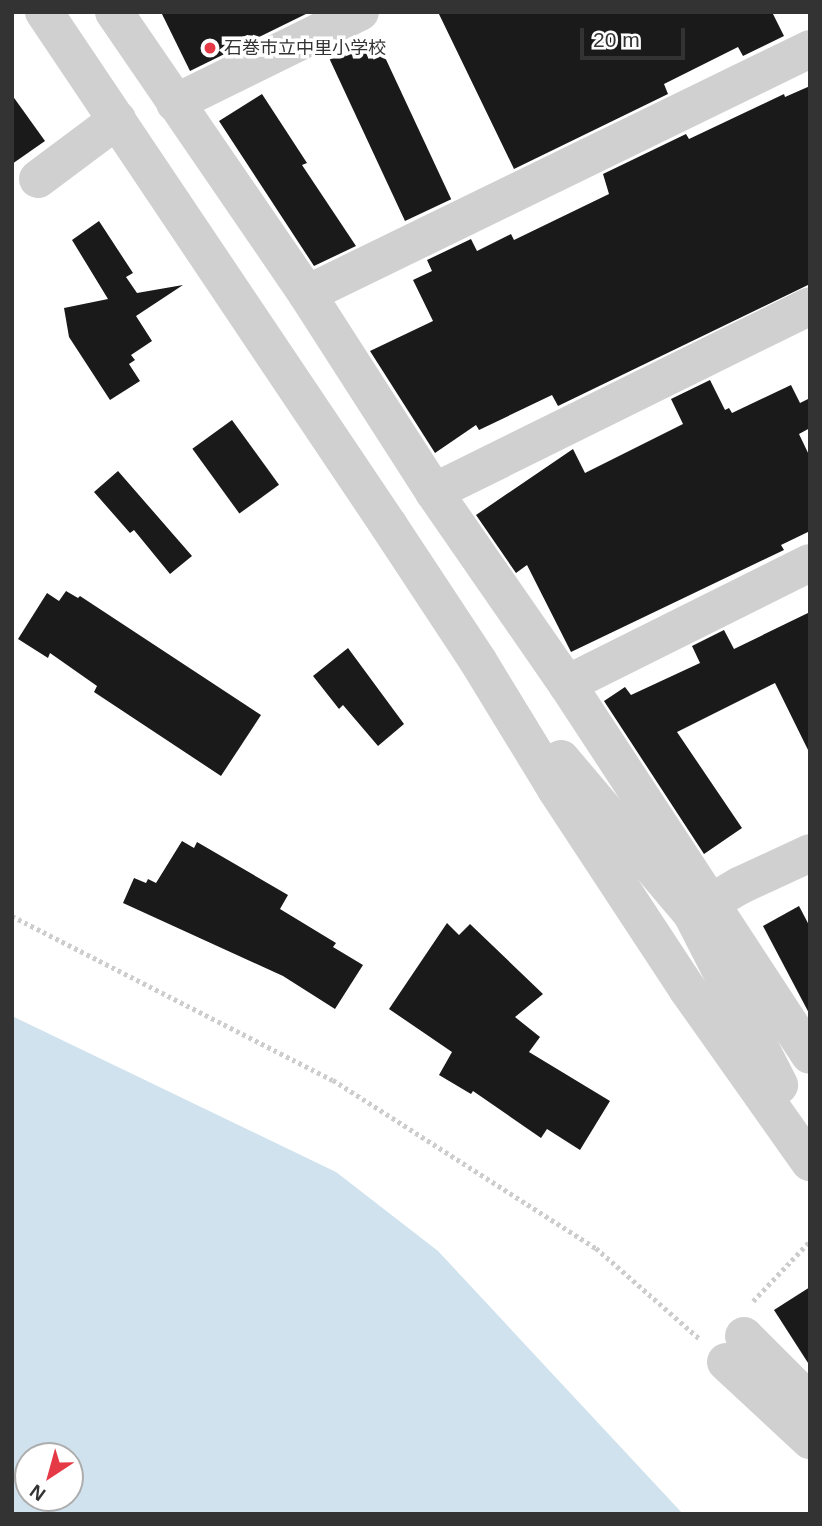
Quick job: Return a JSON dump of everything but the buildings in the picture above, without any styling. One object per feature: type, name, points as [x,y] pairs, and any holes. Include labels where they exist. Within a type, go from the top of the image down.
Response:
[{"type":"street","points":[[12,18],[20,12]]},
{"type":"street","points":[[44,12],[389,526],[688,990],[810,1162]]},
{"type":"street","points":[[114,12],[307,294],[435,492],[567,684],[700,909],[797,1121],[786,1129]]},
{"type":"street","points":[[175,103],[360,12]]},
{"type":"street","points":[[307,294],[810,49]]},
{"type":"street","points":[[38,179],[117,120]]},
{"type":"street","points":[[435,492],[810,306]]},
{"type":"street","points":[[567,684],[810,563]]},
{"type":"street","points":[[531,748],[546,741],[700,909],[810,1055]]},
{"type":"street","points":[[700,909],[810,853]]},
{"type":"street","points":[[735,1349],[810,1402]]},
{"type":"street","points":[[735,1349],[810,1440]]},
{"type":"path","points":[[12,916],[334,1080],[596,1248],[735,1349],[751,1321],[746,1310],[810,1241]]},
{"type":"water","points":[[12,1016],[336,1172],[438,1251],[683,1514],[12,1514]]},
{"type":"place","name":"石巻市立中里小学校","points":[[210,48]]}]
